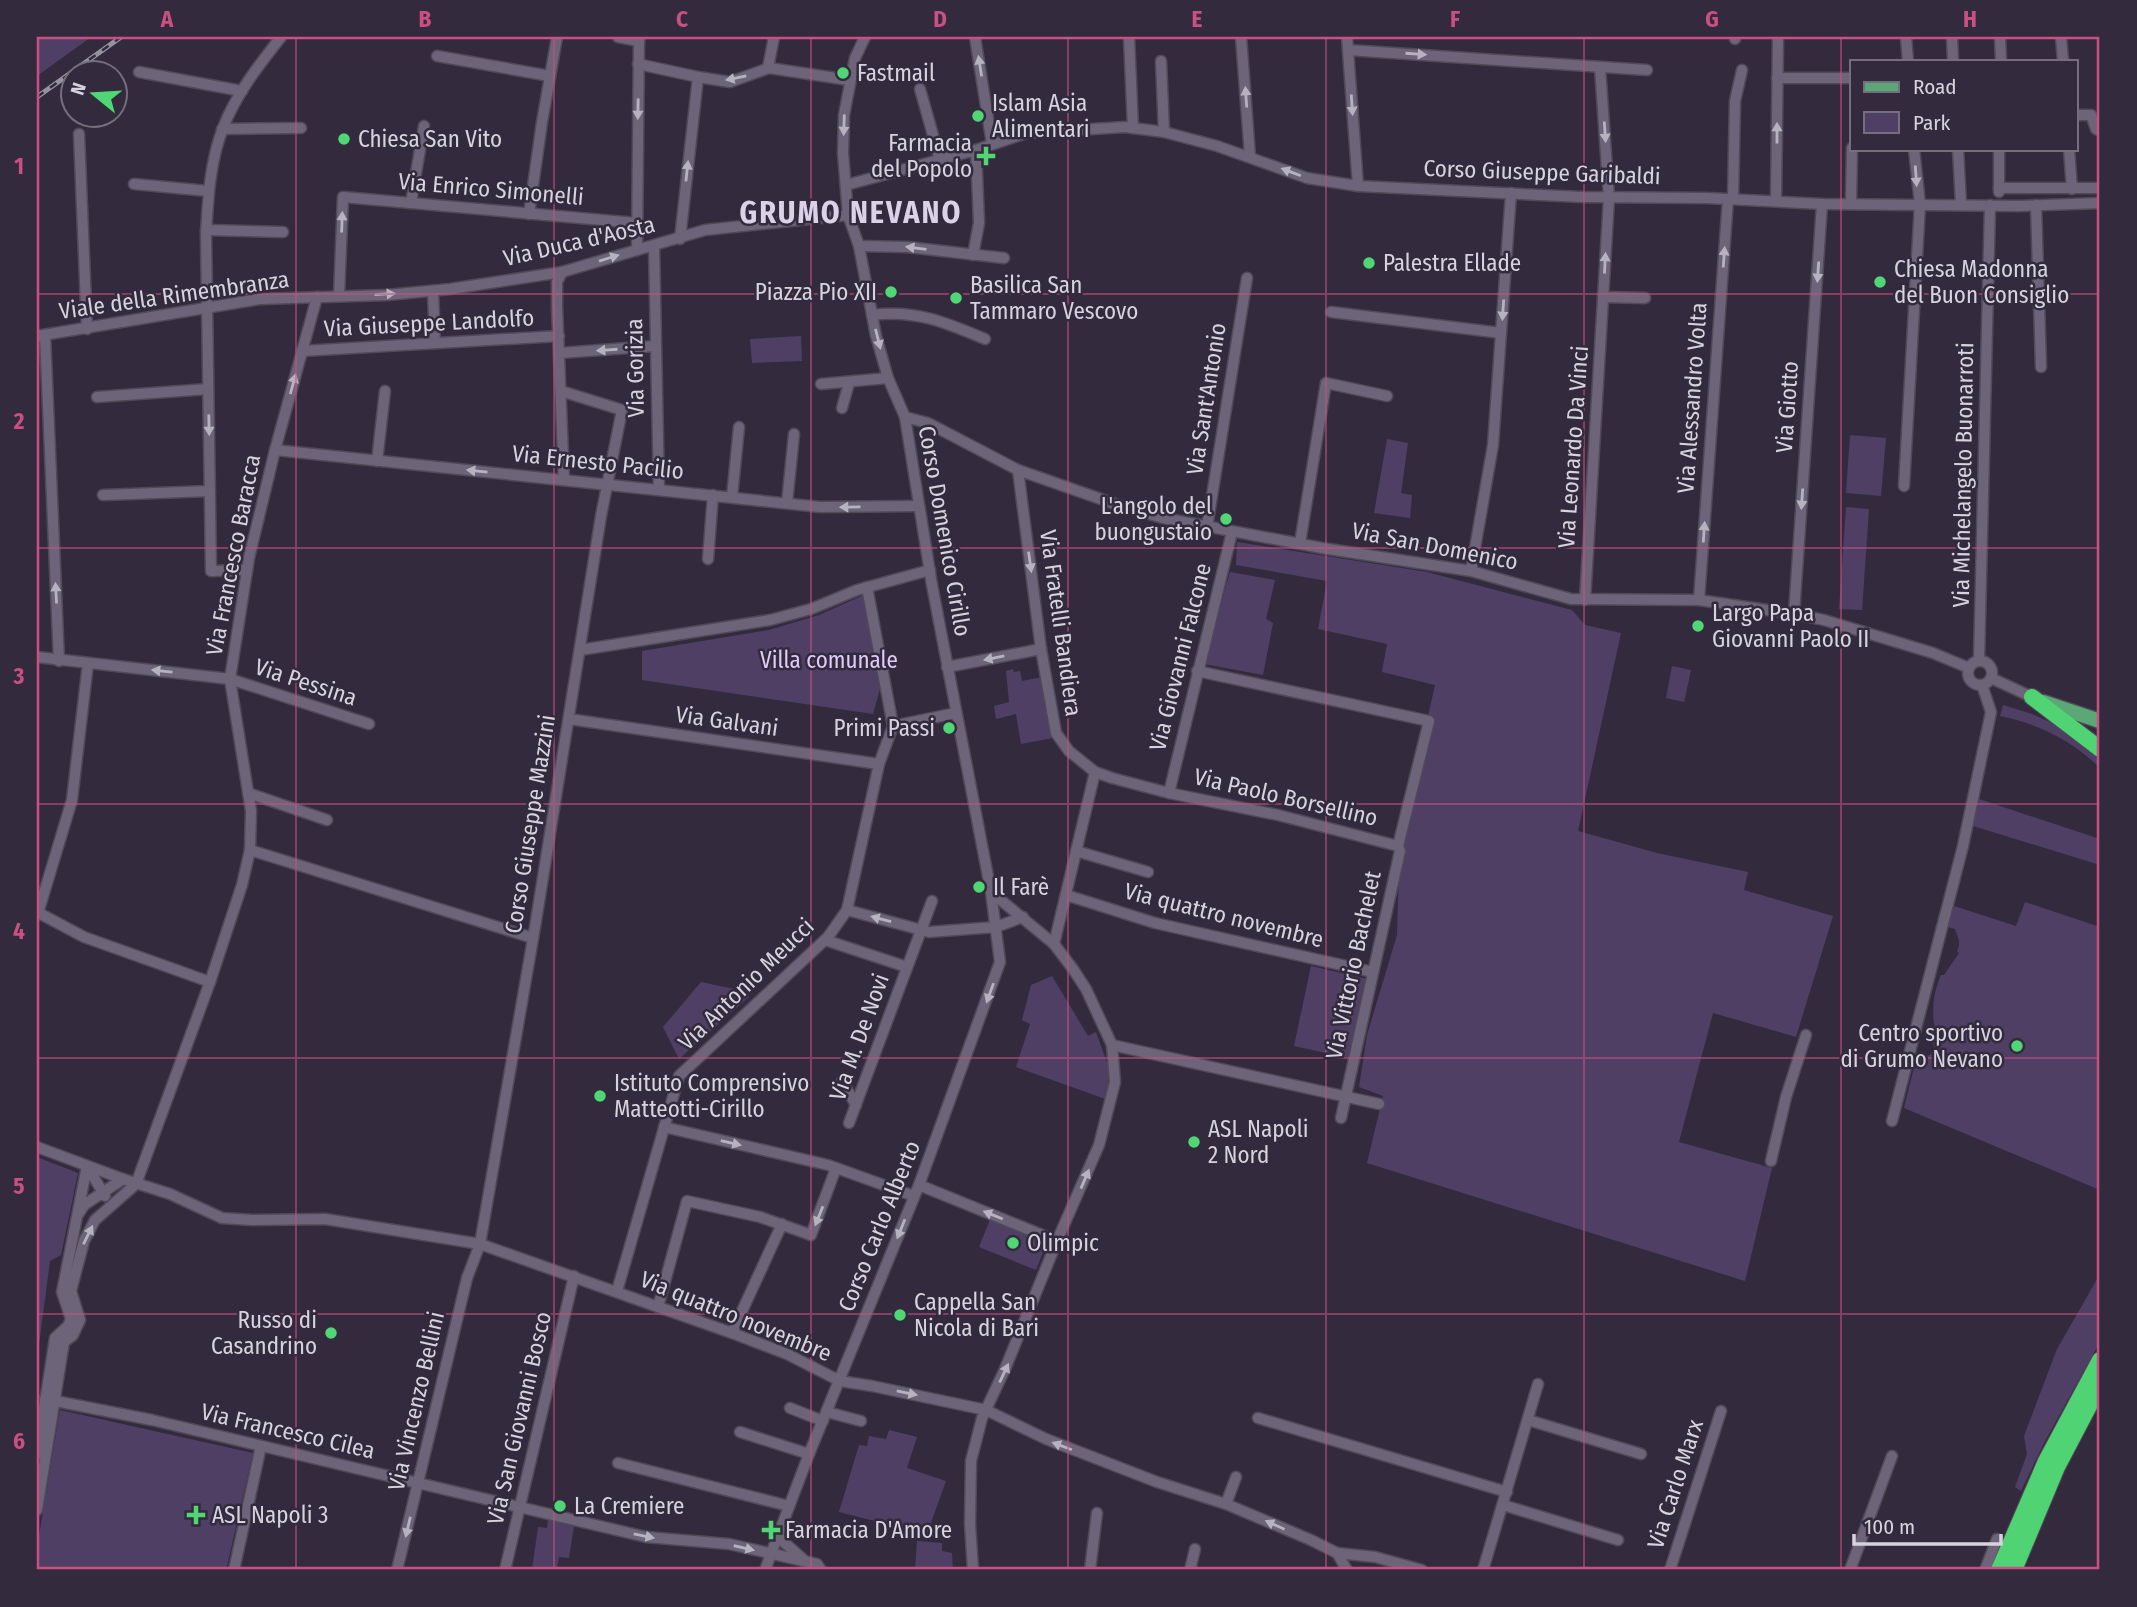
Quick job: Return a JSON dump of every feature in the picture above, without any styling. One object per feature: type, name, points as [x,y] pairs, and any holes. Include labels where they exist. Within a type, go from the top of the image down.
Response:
[{"type":"highway","points":[[2032,697],[2100,749]]},
{"type":"highway","points":[[1999,1570],[2100,1360]]},
{"type":"highway","points":[[2014,1570],[2052,1464],[2100,1385]]},
{"type":"main road","points":[[2032,697],[2100,721]]},
{"type":"street","points":[[247,570],[212,571],[206,230],[208,191],[222,129],[242,91],[281,37]]},
{"type":"street","points":[[529,214],[558,37]]},
{"type":"street","points":[[618,37],[639,39],[637,250]]},
{"type":"street","points":[[768,68],[774,37]]},
{"type":"street","name":"Corso Domenico Cirillo","points":[[865,37],[849,80],[844,115],[843,153],[849,220],[859,246],[872,316],[888,378],[905,417],[918,506],[990,890]]},
{"type":"street","points":[[975,37],[992,144]]},
{"type":"street","points":[[1129,37],[1133,128]]},
{"type":"street","points":[[1241,37],[1250,156]]},
{"type":"street","points":[[1347,37],[1358,186]]},
{"type":"street","points":[[1776,201],[1778,37]]},
{"type":"street","points":[[1906,37],[1908,60]]},
{"type":"street","points":[[1952,37],[1953,60]]},
{"type":"street","points":[[2000,37],[2001,60]]},
{"type":"street","points":[[2061,37],[2063,60]]},
{"type":"street","points":[[1348,50],[1647,70]]},
{"type":"street","points":[[437,56],[550,76]]},
{"type":"street","points":[[1161,61],[1164,132]]},
{"type":"street","points":[[638,64],[730,82],[768,68],[849,80]]},
{"type":"street","name":"Via Leonardo Da Vinci","points":[[1585,600],[1609,201],[1600,67]]},
{"type":"street","name":"Via Alessandro Volta","points":[[1699,600],[1735,101],[1742,70]]},
{"type":"street","points":[[139,72],[242,91]]},
{"type":"street","points":[[680,239],[698,77]]},
{"type":"street","points":[[1777,79],[1850,78]]},
{"type":"street","points":[[920,89],[940,160]]},
{"type":"street","points":[[2078,116],[2091,115],[2096,129],[2100,131]]},
{"type":"street","points":[[411,203],[424,126]]},
{"type":"street","points":[[222,129],[301,128]]},
{"type":"street","name":"Corso Giuseppe Garibaldi","points":[[847,191],[1026,133],[1065,129],[1133,128],[1164,132],[1250,156],[1307,178],[1358,186],[1511,193],[1609,201],[1730,199],[1822,204],[1962,205],[2100,203]]},
{"type":"street","points":[[79,134],[87,329]]},
{"type":"street","points":[[973,255],[979,223],[976,150]]},
{"type":"street","points":[[1851,204],[1852,150]]},
{"type":"street","points":[[1904,486],[1920,204],[1914,150]]},
{"type":"street","points":[[1958,150],[1962,205]]},
{"type":"street","name":"Via Michelangelo Buonarroti","points":[[1979,661],[1994,205],[1999,188],[2000,150]]},
{"type":"street","points":[[2069,150],[2073,189]]},
{"type":"street","points":[[134,184],[208,191]]},
{"type":"street","points":[[1999,188],[2100,188]]},
{"type":"street","points":[[1472,568],[1493,445],[1511,193]]},
{"type":"street","name":"Via Enrico Simonelli","points":[[339,296],[343,197],[636,223]]},
{"type":"street","name":"Via Giotto","points":[[1794,614],[1822,204]]},
{"type":"street","points":[[2036,205],[2041,367]]},
{"type":"street","name":"Via Duca d'Aosta","points":[[317,297],[433,290],[562,272],[705,230],[849,220]]},
{"type":"street","points":[[206,230],[283,232]]},
{"type":"street","name":"Via Gorizia","points":[[654,246],[659,490]]},
{"type":"street","points":[[859,246],[907,247],[1004,258]]},
{"type":"street","points":[[562,272],[557,282],[565,480]]},
{"type":"street","name":"Via Sant'Antonio","points":[[1207,527],[1247,278]]},
{"type":"street","points":[[433,290],[435,343]]},
{"type":"street","name":"Viale della Rimembranza","points":[[41,335],[260,299],[317,297]]},
{"type":"street","name":"Via Francesco Baracca","points":[[136,1184],[210,982],[242,885],[250,850],[251,811],[230,679],[247,570],[275,450],[317,297]]},
{"type":"street","points":[[1603,297],[1645,298]]},
{"type":"street","points":[[872,316],[894,312],[923,316],[985,339]]},
{"type":"street","points":[[1331,312],[1501,333]]},
{"type":"street","points":[[41,335],[60,661]]},
{"type":"street","name":"Via Giuseppe Landolfo","points":[[302,351],[559,336]]},
{"type":"street","points":[[560,353],[655,346]]},
{"type":"street","points":[[821,384],[888,378]]},
{"type":"street","points":[[842,408],[849,383]]},
{"type":"street","points":[[1300,543],[1326,383],[1387,396]]},
{"type":"street","points":[[97,397],[208,389]]},
{"type":"street","points":[[377,461],[385,391]]},
{"type":"street","name":"Corso Giuseppe Mazzini","points":[[480,1244],[533,938],[601,516],[622,411],[561,391]]},
{"type":"street","name":"Via San Domenico","points":[[905,417],[928,423],[1018,470],[1163,518],[1232,532],[1472,568],[1553,595],[1585,600],[1699,600],[1794,614],[1824,620],[1933,653],[1969,668]]},
{"type":"street","points":[[732,497],[739,427]]},
{"type":"street","points":[[787,503],[794,434]]},
{"type":"street","name":"Via Ernesto Pacilio","points":[[275,450],[820,507],[918,506]]},
{"type":"street","name":"Via Fratelli Bandiera","points":[[1018,470],[1041,649],[1056,733],[1069,751],[1094,772],[1169,793]]},
{"type":"street","points":[[103,495],[210,491]]},
{"type":"street","points":[[708,559],[713,495]]},
{"type":"street","name":"Via Giovanni Falcone","points":[[1169,793],[1232,532]]},
{"type":"street","points":[[580,650],[770,620],[811,609],[867,587],[930,570]]},
{"type":"street","points":[[867,587],[893,726],[956,713]]},
{"type":"street","points":[[947,667],[1041,649]]},
{"type":"street","points":[[37,657],[230,679]]},
{"type":"street","points":[[1892,1121],[1963,846],[1991,712],[1986,682],[1990,667],[1979,661],[1969,668],[1969,679],[1975,684],[1986,682],[2032,697]]},
{"type":"street","points":[[88,663],[72,800],[37,913],[84,937],[210,982]]},
{"type":"street","name":"Via Vittorio Bachelet","points":[[1197,670],[1429,722],[1396,845],[1400,851],[1341,1118]]},
{"type":"street","name":"Via Pessina","points":[[230,679],[369,724]]},
{"type":"street","name":"Via Galvani","points":[[569,719],[879,764]]},
{"type":"street","name":"Via Antonio Meucci","points":[[617,1292],[679,1076],[825,940],[847,910],[879,764],[893,726]]},
{"type":"street","points":[[1054,944],[1094,772]]},
{"type":"street","points":[[248,793],[327,820]]},
{"type":"street","name":"Via Paolo Borsellino","points":[[1169,793],[1278,815],[1396,845]]},
{"type":"street","points":[[250,850],[533,938]]},
{"type":"street","points":[[1076,851],[1148,872]]},
{"type":"street","points":[[973,1570],[970,1524],[971,1461],[986,1410],[1088,1173],[1107,1121],[1115,1082],[1112,1045],[1086,989],[1054,944],[990,890]]},
{"type":"street","name":"Corso Carlo Alberto","points":[[765,1570],[809,1454],[917,1190],[998,973],[1000,952],[990,890]]},
{"type":"street","name":"Via quattro novembre","points":[[1066,895],[1155,923],[1373,972]]},
{"type":"street","points":[[921,930],[932,901]]},
{"type":"street","points":[[847,910],[929,932],[996,927],[1004,922],[1023,918]]},
{"type":"street","name":"Via M. De Novi","points":[[849,1123],[921,930]]},
{"type":"street","name":"Via M. De Novi","points":[[825,940],[907,967]]},
{"type":"street","points":[[1771,1161],[1786,1097],[1806,1035]]},
{"type":"street","points":[[1112,1045],[1379,1104]]},
{"type":"street","points":[[842,1081],[856,1105]]},
{"type":"street","points":[[664,1127],[917,1190],[1057,1241]]},
{"type":"street","points":[[37,1147],[87,1166],[103,1193],[114,1202]]},
{"type":"street","points":[[37,1510],[55,1338],[68,1326],[71,1319],[62,1292],[87,1166]]},
{"type":"street","name":"Via quattro novembre","points":[[87,1166],[170,1194],[222,1218],[325,1219],[480,1244],[732,1333],[787,1354],[840,1381],[986,1410],[1070,1449],[1157,1482],[1226,1504],[1338,1553],[1375,1557],[1422,1570]]},
{"type":"street","points":[[658,1307],[687,1201],[782,1224],[811,1235],[836,1168]]},
{"type":"street","points":[[76,1218],[84,1205],[124,1179]]},
{"type":"street","points":[[101,1214],[136,1184]]},
{"type":"street","points":[[37,1454],[64,1342],[73,1335],[80,1320],[71,1291],[84,1241],[104,1207],[98,1199],[92,1200]]},
{"type":"street","points":[[732,1333],[782,1224]]},
{"type":"street","name":"Via Vincenzo Bellini","points":[[397,1570],[467,1278],[480,1244]]},
{"type":"street","name":"Via San Giovanni Bosco","points":[[505,1570],[574,1276]]},
{"type":"street","points":[[1483,1570],[1538,1384]]},
{"type":"street","name":"Via Francesco Cilea","points":[[50,1400],[152,1420],[646,1537],[729,1544],[805,1561]]},
{"type":"street","points":[[790,1408],[825,1417],[861,1421]]},
{"type":"street","name":"Via Carlo Marx","points":[[1670,1570],[1721,1411]]},
{"type":"street","points":[[1258,1418],[1507,1492]]},
{"type":"street","points":[[1528,1420],[1641,1454]]},
{"type":"street","points":[[740,1432],[809,1454]]},
{"type":"street","points":[[234,1570],[261,1446]]},
{"type":"street","points":[[1850,1570],[1892,1456]]},
{"type":"street","points":[[618,1463],[789,1506]]},
{"type":"street","points":[[1226,1504],[1236,1477]]},
{"type":"street","points":[[1503,1505],[1618,1540]]},
{"type":"street","points":[[1090,1570],[1097,1513]]},
{"type":"street","points":[[777,1536],[805,1561],[817,1564],[821,1570]]},
{"type":"street","points":[[1985,1570],[1997,1539]]},
{"type":"street","points":[[1190,1570],[1195,1549]]},
{"type":"street","points":[[1338,1553],[1346,1570]]},
{"type":"green space","points":[[37,37],[91,37],[37,76]]},
{"type":"green space","points":[[801,336],[802,361],[752,363],[750,339]]},
{"type":"green space","points":[[1850,435],[1886,438],[1881,496],[1846,493]]},
{"type":"green space","points":[[1387,439],[1408,443],[1401,493],[1412,495],[1410,518],[1374,513]]},
{"type":"green space","points":[[1846,507],[1869,509],[1862,610],[1839,609]]},
{"type":"green space","points":[[1237,542],[1427,572],[1572,610],[1585,625],[1621,633],[1578,831],[1657,853],[1748,872],[1744,890],[1833,916],[1796,1037],[1713,1013],[1679,1142],[1772,1168],[1745,1281],[1367,1163],[1383,1096],[1359,1087],[1367,1035],[1397,935],[1400,842],[1435,685],[1382,672],[1387,644],[1318,629],[1327,581],[1236,565]]},
{"type":"green space","points":[[1230,572],[1275,580],[1266,619],[1273,623],[1263,675],[1204,664]]},
{"type":"green space","name":"Villa comunale","points":[[866,594],[880,689],[873,714],[642,680],[642,651],[769,630],[819,615]]},
{"type":"green space","points":[[1672,666],[1691,670],[1684,702],[1666,698]]},
{"type":"green space","points":[[1013,669],[1014,672],[1020,671],[1022,681],[1043,677],[1044,704],[1053,738],[1021,744],[1016,714],[996,719],[994,706],[1009,702],[1006,671]]},
{"type":"green space","points":[[2003,705],[2059,726],[2100,755],[2100,768],[2078,749],[2054,734],[2000,716]]},
{"type":"green space","points":[[1979,799],[2100,839],[2100,865],[1973,826]]},
{"type":"green space","name":"Centro sportivo di Grumo Nevano","points":[[2025,902],[2100,927],[2100,1190],[1904,1108],[1916,1059],[1930,1055],[1934,1048],[1933,1040],[1937,1038],[1933,1006],[1938,983],[1941,975],[1944,975],[1959,953],[1955,929],[1948,927],[1954,906],[2016,926]]},
{"type":"green space","points":[[1311,966],[1367,979],[1349,1058],[1294,1046]]},
{"type":"green space","points":[[1052,976],[1088,1036],[1096,1032],[1109,1068],[1108,1100],[1016,1067],[1030,1024],[1022,1020],[1031,985]]},
{"type":"green space","points":[[701,982],[748,992],[749,997],[679,1059],[663,1027]]},
{"type":"green space","points":[[37,1157],[78,1173],[61,1255],[50,1261],[37,1360]]},
{"type":"green space","name":"Olimpic","points":[[991,1217],[1048,1240],[1036,1270],[979,1247]]},
{"type":"green space","points":[[2100,1274],[2100,1342],[2045,1441],[2021,1491],[2015,1487],[2027,1454],[2024,1436],[2057,1349]]},
{"type":"green space","points":[[60,1410],[253,1453],[226,1570],[37,1570],[37,1548]]},
{"type":"green space","points":[[889,1430],[917,1437],[907,1468],[946,1481],[927,1534],[839,1512],[859,1445],[867,1446],[869,1436],[886,1439]]},
{"type":"green space","points":[[548,1519],[574,1526],[569,1558],[559,1557],[557,1570],[535,1570],[532,1569],[538,1527],[547,1528]]},
{"type":"green space","points":[[917,1541],[942,1543],[942,1551],[952,1553],[953,1570],[915,1570]]},
{"type":"railway","points":[[37,97],[121,37]]},
{"type":"place","name":"Fastmail","points":[[843,73]]},
{"type":"place","name":"Islam Asia Alimentari","points":[[978,116]]},
{"type":"place","name":"Chiesa San Vito","points":[[344,139]]},
{"type":"place","name":"Farmacia del Popolo","points":[[986,156]]},
{"type":"place","name":"Palestra Ellade","points":[[1369,263]]},
{"type":"place","name":"Chiesa Madonna del Buon Consiglio","points":[[1880,282]]},
{"type":"place","name":"Piazza Pio XII","points":[[891,292]]},
{"type":"place","name":"Basilica San Tammaro Vescovo","points":[[956,298]]},
{"type":"place","name":"L'angolo del buongustaio","points":[[1226,519]]},
{"type":"place","name":"Largo Papa Giovanni Paolo II","points":[[1698,626]]},
{"type":"place","name":"Primi Passi","points":[[949,728]]},
{"type":"place","name":"Il Farè","points":[[979,887]]},
{"type":"place","name":"Centro sportivo di Grumo Nevano","points":[[2017,1046]]},
{"type":"place","name":"Istituto Comprensivo Matteotti-Cirillo","points":[[600,1096]]},
{"type":"place","name":"ASL Napoli 2 Nord","points":[[1194,1142]]},
{"type":"place","name":"Olimpic","points":[[1013,1243]]},
{"type":"place","name":"Cappella San Nicola di Bari","points":[[900,1315]]},
{"type":"place","name":"Russo di Casandrino","points":[[331,1333]]},
{"type":"place","name":"La Cremiere","points":[[560,1506]]},
{"type":"place","name":"ASL Napoli 3","points":[[196,1515]]},
{"type":"place","name":"Farmacia D'Amore","points":[[771,1530]]},
{"type":"district","name":"GRUMO NEVANO","points":[[851,213]]}]
